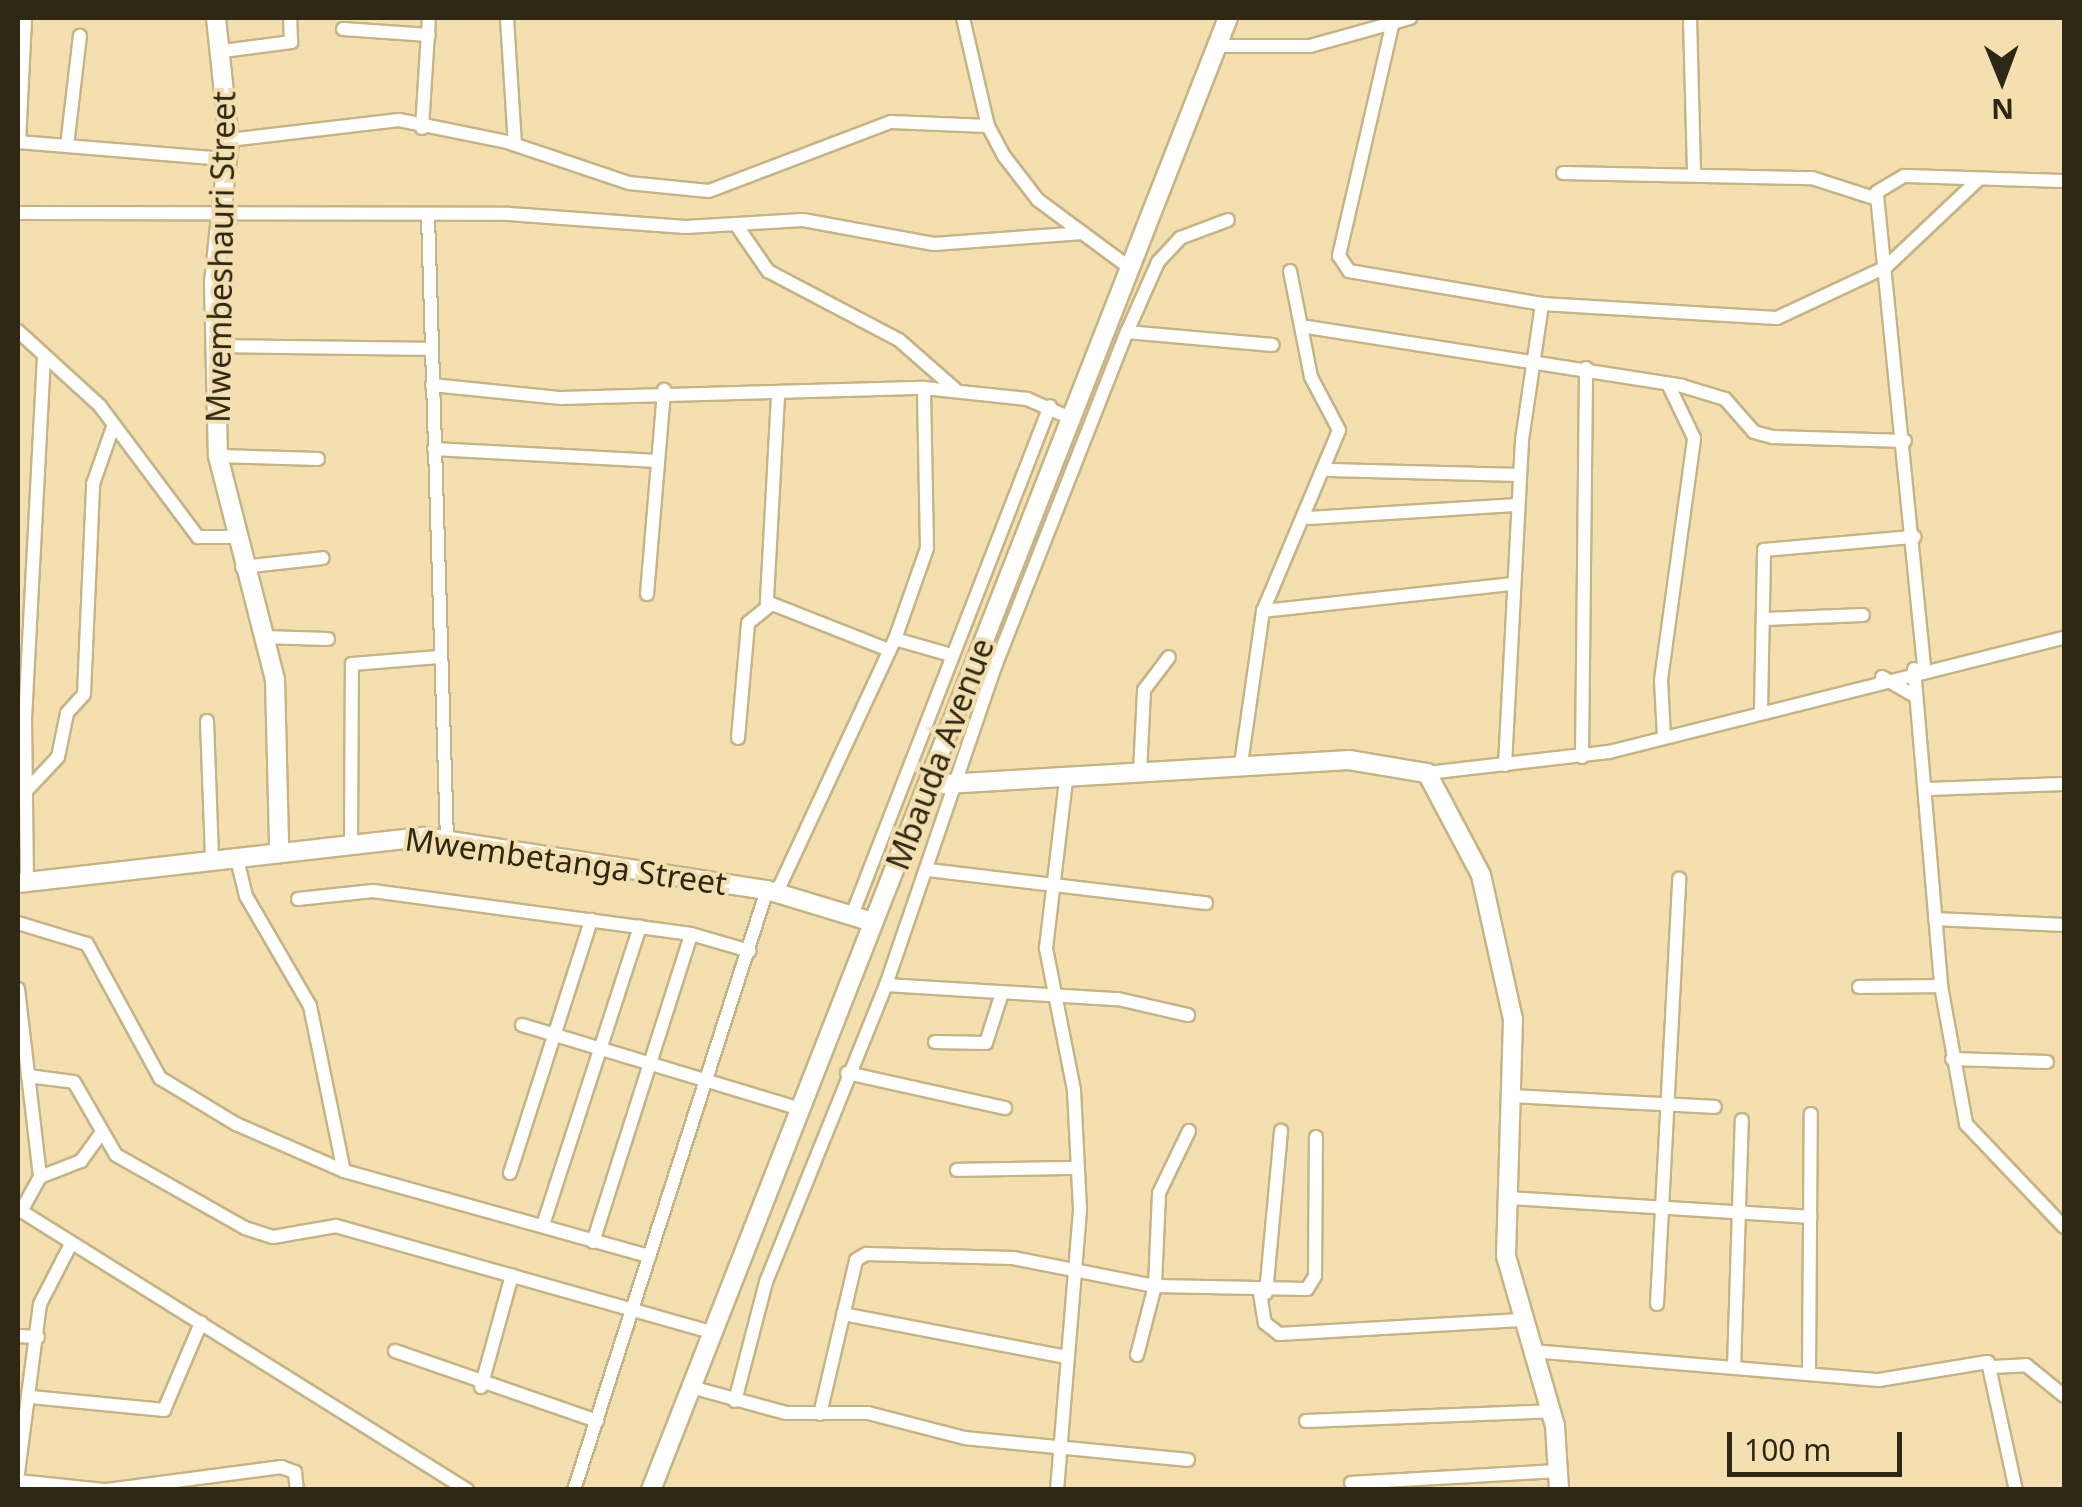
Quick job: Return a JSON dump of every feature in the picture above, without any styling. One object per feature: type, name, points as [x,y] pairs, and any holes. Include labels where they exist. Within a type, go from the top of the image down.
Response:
[{"type":"street","points":[[25,18],[18,142],[228,149],[377,118],[515,144],[611,179],[709,192],[892,122],[988,126]]},
{"type":"street","name":"Mwembeshauri Street","points":[[216,18],[223,51],[228,149],[215,346],[218,456],[234,537],[278,697],[279,848]]},
{"type":"street","points":[[223,51],[290,42],[290,18]]},
{"type":"street","points":[[422,128],[429,18]]},
{"type":"street","points":[[507,18],[515,144]]},
{"type":"street","points":[[963,18],[988,126],[1038,200],[1126,265]]},
{"type":"street","name":"Mbauda Avenue","points":[[651,1490],[929,785],[1126,265],[1228,18]]},
{"type":"street","points":[[1214,46],[1310,46],[1410,18]]},
{"type":"street","points":[[1690,18],[1694,173]]},
{"type":"street","points":[[1392,26],[1368,97],[1339,264],[1542,304],[1777,318],[1886,267],[1979,179]]},
{"type":"street","points":[[342,29],[429,35]]},
{"type":"street","points":[[68,146],[80,36]]},
{"type":"street","points":[[1563,174],[1694,173],[1812,178],[1877,199]]},
{"type":"street","points":[[2064,180],[1904,176],[1881,185],[1877,199],[1914,537],[1919,668],[1916,697],[1941,986],[1952,1059],[1971,1136],[2064,1227]]},
{"type":"street","points":[[18,213],[428,216],[737,226],[840,224],[880,240],[934,244],[1083,233]]},
{"type":"street","points":[[428,216],[446,840]]},
{"type":"street","points":[[735,1402],[766,1282],[847,1073],[886,986],[1127,332],[1158,262],[1180,238],[1228,220]]},
{"type":"street","points":[[737,226],[768,271],[899,340],[956,390]]},
{"type":"street","points":[[1242,764],[1263,611],[1309,518],[1339,430],[1311,377],[1307,327],[1290,271]]},
{"type":"street","points":[[1505,765],[1520,475],[1542,304]]},
{"type":"street","points":[[1307,327],[1534,358],[1668,384],[1724,399],[1757,434],[1905,441]]},
{"type":"street","points":[[18,331],[113,427],[198,537],[234,537]]},
{"type":"street","points":[[1127,332],[1272,345]]},
{"type":"street","points":[[215,346],[432,349]]},
{"type":"street","points":[[22,882],[44,356]]},
{"type":"street","points":[[1582,757],[1586,368]]},
{"type":"street","points":[[1664,736],[1661,680],[1694,438],[1668,384]]},
{"type":"street","points":[[432,386],[560,398],[664,390],[778,396],[924,388],[1050,406],[1068,417]]},
{"type":"street","points":[[574,1490],[634,1310],[701,1081],[772,891],[892,645],[926,548],[924,388]]},
{"type":"street","points":[[647,594],[664,390]]},
{"type":"street","points":[[770,606],[778,396]]},
{"type":"street","points":[[852,915],[1050,406]]},
{"type":"street","points":[[28,790],[58,757],[68,713],[84,694],[94,484],[113,427]]},
{"type":"street","points":[[434,449],[658,461]]},
{"type":"street","points":[[218,456],[318,459]]},
{"type":"street","points":[[1328,470],[1520,475]]},
{"type":"street","points":[[1309,518],[1518,505]]},
{"type":"street","points":[[1761,708],[1764,550],[1914,537]]},
{"type":"street","points":[[242,567],[323,558]]},
{"type":"street","points":[[1263,611],[1512,584]]},
{"type":"street","points":[[738,738],[748,623],[770,606],[814,614],[892,645],[951,655]]},
{"type":"street","points":[[1765,619],[1863,614]]},
{"type":"street","points":[[262,637],[328,639]]},
{"type":"street","points":[[929,785],[1066,780],[1242,764],[1349,760],[1428,772],[1582,757],[1882,677],[2064,638]]},
{"type":"street","points":[[1140,772],[1144,690],[1169,657]]},
{"type":"street","points":[[351,839],[352,664],[438,658]]},
{"type":"street","points":[[1882,677],[1916,697]]},
{"type":"street","points":[[206,721],[212,858]]},
{"type":"street","points":[[1352,1483],[1560,1480],[1551,1411],[1521,1320],[1506,1256],[1513,1019],[1490,908],[1428,772]]},
{"type":"street","points":[[1056,1490],[1077,1270],[1074,1090],[1046,948],[1066,780]]},
{"type":"street","points":[[1926,789],[2064,784]]},
{"type":"street","name":"Mwembetanga Street","points":[[22,882],[351,839],[446,840],[772,891],[872,922]]},
{"type":"street","points":[[236,855],[246,896],[310,1006],[344,1172]]},
{"type":"street","points":[[928,870],[1053,888],[1206,903]]},
{"type":"street","points":[[1657,1304],[1679,878]]},
{"type":"street","points":[[298,899],[373,892],[640,926],[691,934],[750,950]]},
{"type":"street","points":[[1936,919],[2064,925]]},
{"type":"street","points":[[510,1173],[559,1036],[591,920]]},
{"type":"street","points":[[18,922],[87,944],[140,1054],[178,1094],[344,1172],[649,1256]]},
{"type":"street","points":[[543,1225],[640,926]]},
{"type":"street","points":[[593,1242],[691,934]]},
{"type":"street","points":[[886,986],[1054,997],[1188,1016]]},
{"type":"street","points":[[1859,988],[1941,986]]},
{"type":"street","points":[[18,989],[40,1177]]},
{"type":"street","points":[[935,1042],[986,1043],[1001,996]]},
{"type":"street","points":[[522,1024],[802,1109]]},
{"type":"street","points":[[1952,1059],[2046,1062]]},
{"type":"street","points":[[847,1073],[1006,1108]]},
{"type":"street","points":[[28,1076],[74,1082],[99,1136],[116,1155],[245,1228],[273,1237],[336,1226],[712,1332]]},
{"type":"street","points":[[1513,1096],[1715,1106]]},
{"type":"street","points":[[1809,1370],[1811,1114]]},
{"type":"street","points":[[1734,1368],[1742,1120]]},
{"type":"street","points":[[1137,1354],[1155,1286],[1159,1193],[1189,1131]]},
{"type":"street","points":[[1281,1131],[1263,1293],[1265,1323],[1279,1334],[1521,1320]]},
{"type":"street","points":[[99,1136],[81,1160],[40,1177],[19,1210],[467,1490]]},
{"type":"street","points":[[820,1414],[856,1260],[866,1254],[984,1256],[1155,1286],[1263,1293],[1314,1282],[1316,1137]]},
{"type":"street","points":[[957,1170],[1078,1168]]},
{"type":"street","points":[[1509,1198],[1660,1205],[1810,1218]]},
{"type":"street","points":[[18,1473],[32,1398],[44,1289],[72,1244]]},
{"type":"street","points":[[481,1387],[512,1276]]},
{"type":"street","points":[[843,1314],[1067,1357]]},
{"type":"street","points":[[32,1398],[164,1410],[200,1324]]},
{"type":"street","points":[[18,1336],[38,1336]]},
{"type":"street","points":[[1532,1350],[1900,1380],[1967,1360],[1993,1367],[2026,1364],[2064,1396]]},
{"type":"street","points":[[396,1352],[481,1387],[597,1421]]},
{"type":"street","points":[[1993,1367],[2016,1490]]},
{"type":"street","points":[[691,1387],[735,1402],[820,1414],[868,1413],[944,1434],[1188,1460]]},
{"type":"street","points":[[1306,1421],[1551,1411]]},
{"type":"street","points":[[18,1481],[106,1490],[281,1467],[296,1472],[296,1490]]}]
